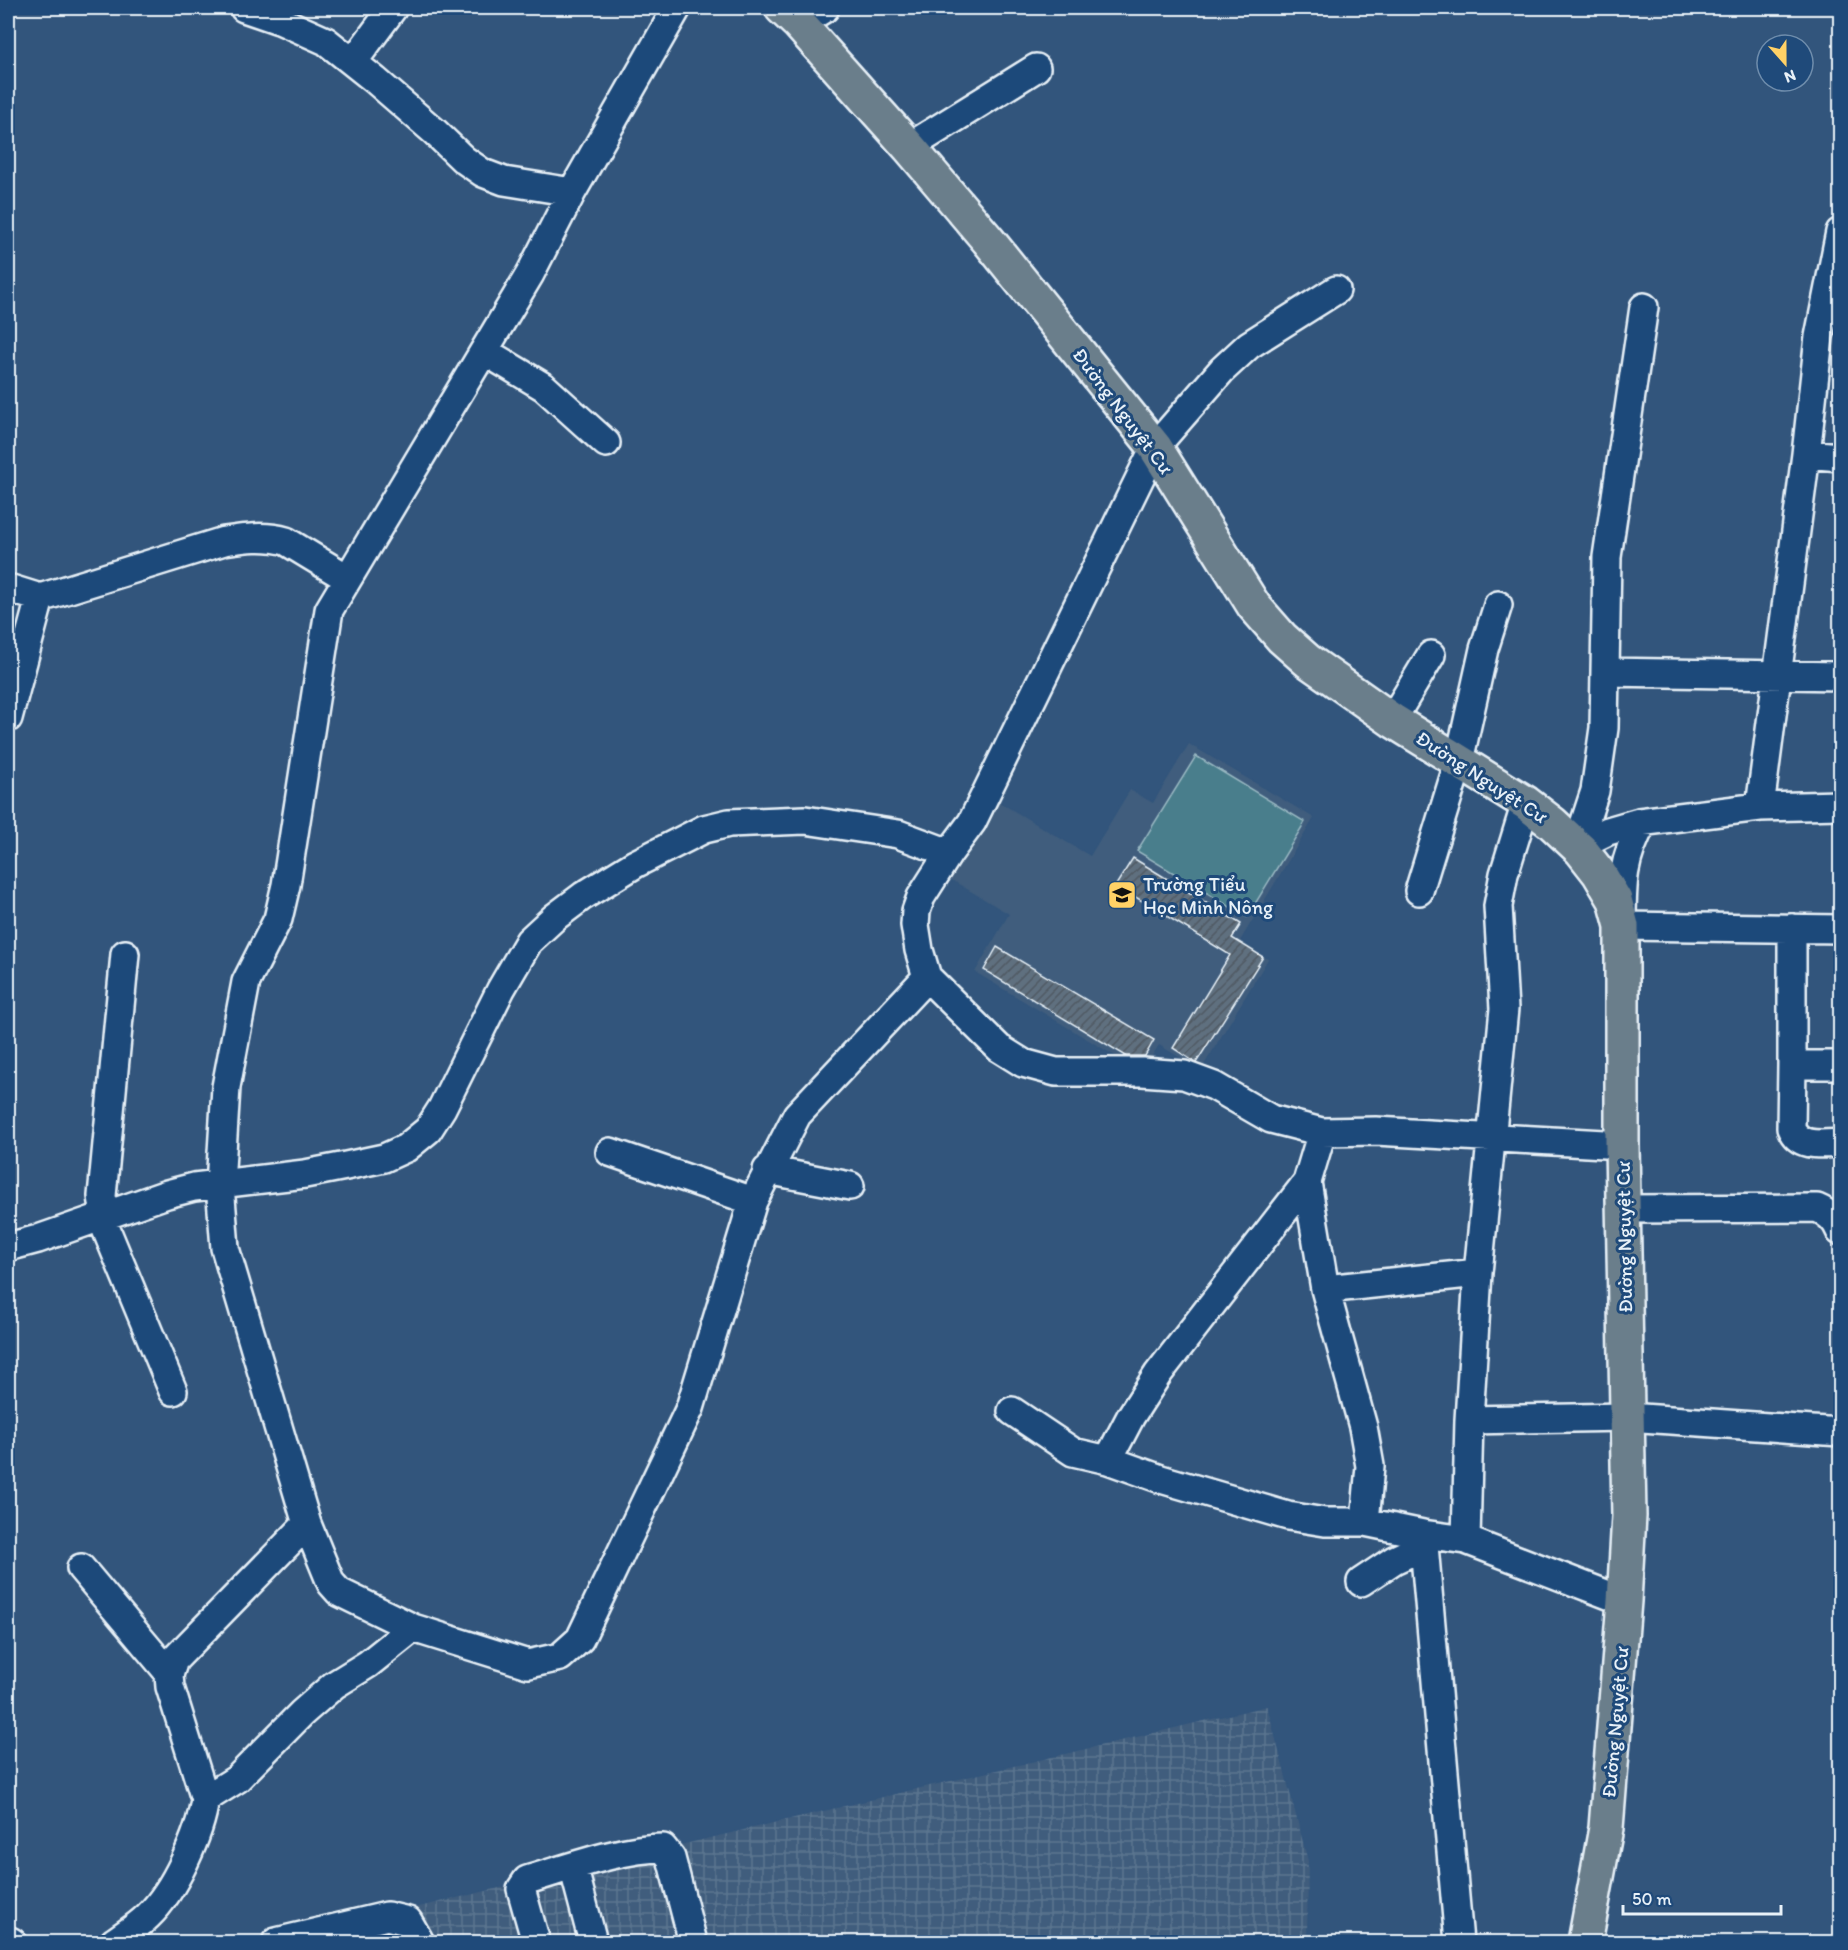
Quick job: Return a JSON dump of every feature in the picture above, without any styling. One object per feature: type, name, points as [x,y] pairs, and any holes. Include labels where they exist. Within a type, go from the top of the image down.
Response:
[{"type":"highway","name":"Đường Nguyệt Cư","points":[[802,13],[1155,447],[1254,606],[1282,639],[1308,661],[1392,720],[1526,803],[1577,846],[1610,891],[1622,926],[1622,1145],[1629,1516],[1606,1828],[1585,1942]]},
{"type":"street","points":[[244,8],[279,20],[326,41],[435,132],[463,159],[483,172],[504,181],[572,192]]},
{"type":"street","points":[[352,62],[393,8]]},
{"type":"street","points":[[677,8],[572,192],[531,274],[329,610],[286,885],[278,919],[246,982],[226,1087],[220,1185],[225,1248],[307,1524],[331,1583],[339,1592],[413,1628],[528,1664],[561,1657],[580,1639],[690,1408],[753,1201],[767,1170],[797,1115],[927,977]]},
{"type":"street","points":[[909,147],[1036,68]]},
{"type":"street","points":[[1760,807],[1819,337],[1840,232]]},
{"type":"street","points":[[1336,290],[1249,345],[1222,370],[1155,447],[972,822],[921,897],[916,911],[915,926],[927,977],[999,1048],[1023,1063],[1056,1072],[1142,1072],[1184,1075],[1214,1086],[1271,1119],[1322,1132],[1376,1131],[1622,1145]]},
{"type":"street","points":[[1577,846],[1595,791],[1604,728],[1607,556],[1644,307]]},
{"type":"street","points":[[484,351],[544,387],[606,443]]},
{"type":"street","points":[[1806,454],[1840,457]]},
{"type":"street","points":[[8,588],[40,598],[224,541],[249,537],[277,538],[286,541],[347,578]]},
{"type":"street","points":[[8,718],[40,598]]},
{"type":"street","points":[[1419,891],[1459,761],[1484,649],[1498,605]]},
{"type":"street","points":[[1392,720],[1431,655]]},
{"type":"street","points":[[1605,672],[1840,676]]},
{"type":"street","points":[[1466,1540],[1469,1420],[1478,1273],[1504,1009],[1498,906],[1504,874],[1526,803]]},
{"type":"street","points":[[1577,846],[1608,831],[1643,822],[1760,807],[1840,805]]},
{"type":"street","points":[[8,1247],[166,1194],[194,1187],[305,1174],[384,1158],[396,1153],[419,1139],[428,1130],[442,1108],[501,989],[529,941],[555,917],[583,897],[635,864],[704,829],[729,823],[805,820],[898,834],[949,853]]},
{"type":"street","points":[[1643,822],[1625,863],[1622,881],[1622,926],[1840,929]]},
{"type":"street","points":[[1792,928],[1791,1128],[1794,1136],[1801,1141],[1813,1144],[1840,1143]]},
{"type":"street","points":[[125,954],[102,1196],[103,1217],[173,1391]]},
{"type":"street","points":[[1792,1065],[1840,1065]]},
{"type":"street","points":[[1108,1460],[1131,1416],[1158,1374],[1307,1182],[1322,1132]]},
{"type":"street","points":[[610,1152],[753,1201]]},
{"type":"street","points":[[767,1170],[850,1186]]},
{"type":"street","points":[[1307,1182],[1325,1289],[1369,1456],[1365,1522]]},
{"type":"street","points":[[1624,1209],[1817,1208],[1833,1218],[1840,1231]]},
{"type":"street","points":[[1325,1289],[1478,1273]]},
{"type":"street","points":[[1012,1411],[1073,1452],[1108,1460],[1161,1479],[1288,1516],[1325,1522],[1365,1522],[1423,1540],[1466,1540],[1624,1601]]},
{"type":"street","points":[[1469,1420],[1628,1417],[1840,1432]]},
{"type":"street","points":[[114,1942],[148,1916],[170,1887],[197,1836],[203,1818],[205,1799],[171,1692],[169,1673],[174,1660],[307,1524]]},
{"type":"street","points":[[1361,1582],[1423,1540]]},
{"type":"street","points":[[1423,1540],[1459,1942]]},
{"type":"street","points":[[81,1568],[169,1673]]},
{"type":"street","points":[[205,1799],[237,1779],[302,1713],[334,1685],[368,1664],[413,1628]]},
{"type":"street","points":[[536,1942],[521,1889],[527,1880],[646,1848],[663,1848],[671,1858],[693,1942]]},
{"type":"street","points":[[573,1866],[593,1942]]},
{"type":"street","points":[[276,1942],[387,1916],[408,1921],[420,1942]]},
{"type":"street","points":[[8,1940],[12,1942]]},
{"type":"shaded area","name":"Trường Tiểu Học Minh Nông","points":[[1189,744],[1314,818],[1240,941],[1268,959],[1201,1070],[1159,1045],[1142,1072],[975,972],[1009,914],[945,876],[992,798],[1090,856],[1130,790],[1153,803]]},
{"type":"shaded area","points":[[1267,1706],[1308,1861],[1307,1942],[271,1942]]},
{"type":"green space","points":[[1196,756],[1305,822],[1247,917],[1137,851]]},
{"type":"building","points":[[1133,858],[1241,924],[1232,938],[1263,957],[1196,1063],[1173,1048],[1230,955],[1116,885]]},
{"type":"building","points":[[997,947],[1154,1040],[1145,1056],[1126,1056],[984,970]]},
{"type":"place","name":"Trường Tiểu Học Minh Nông","points":[[1122,895]]}]
